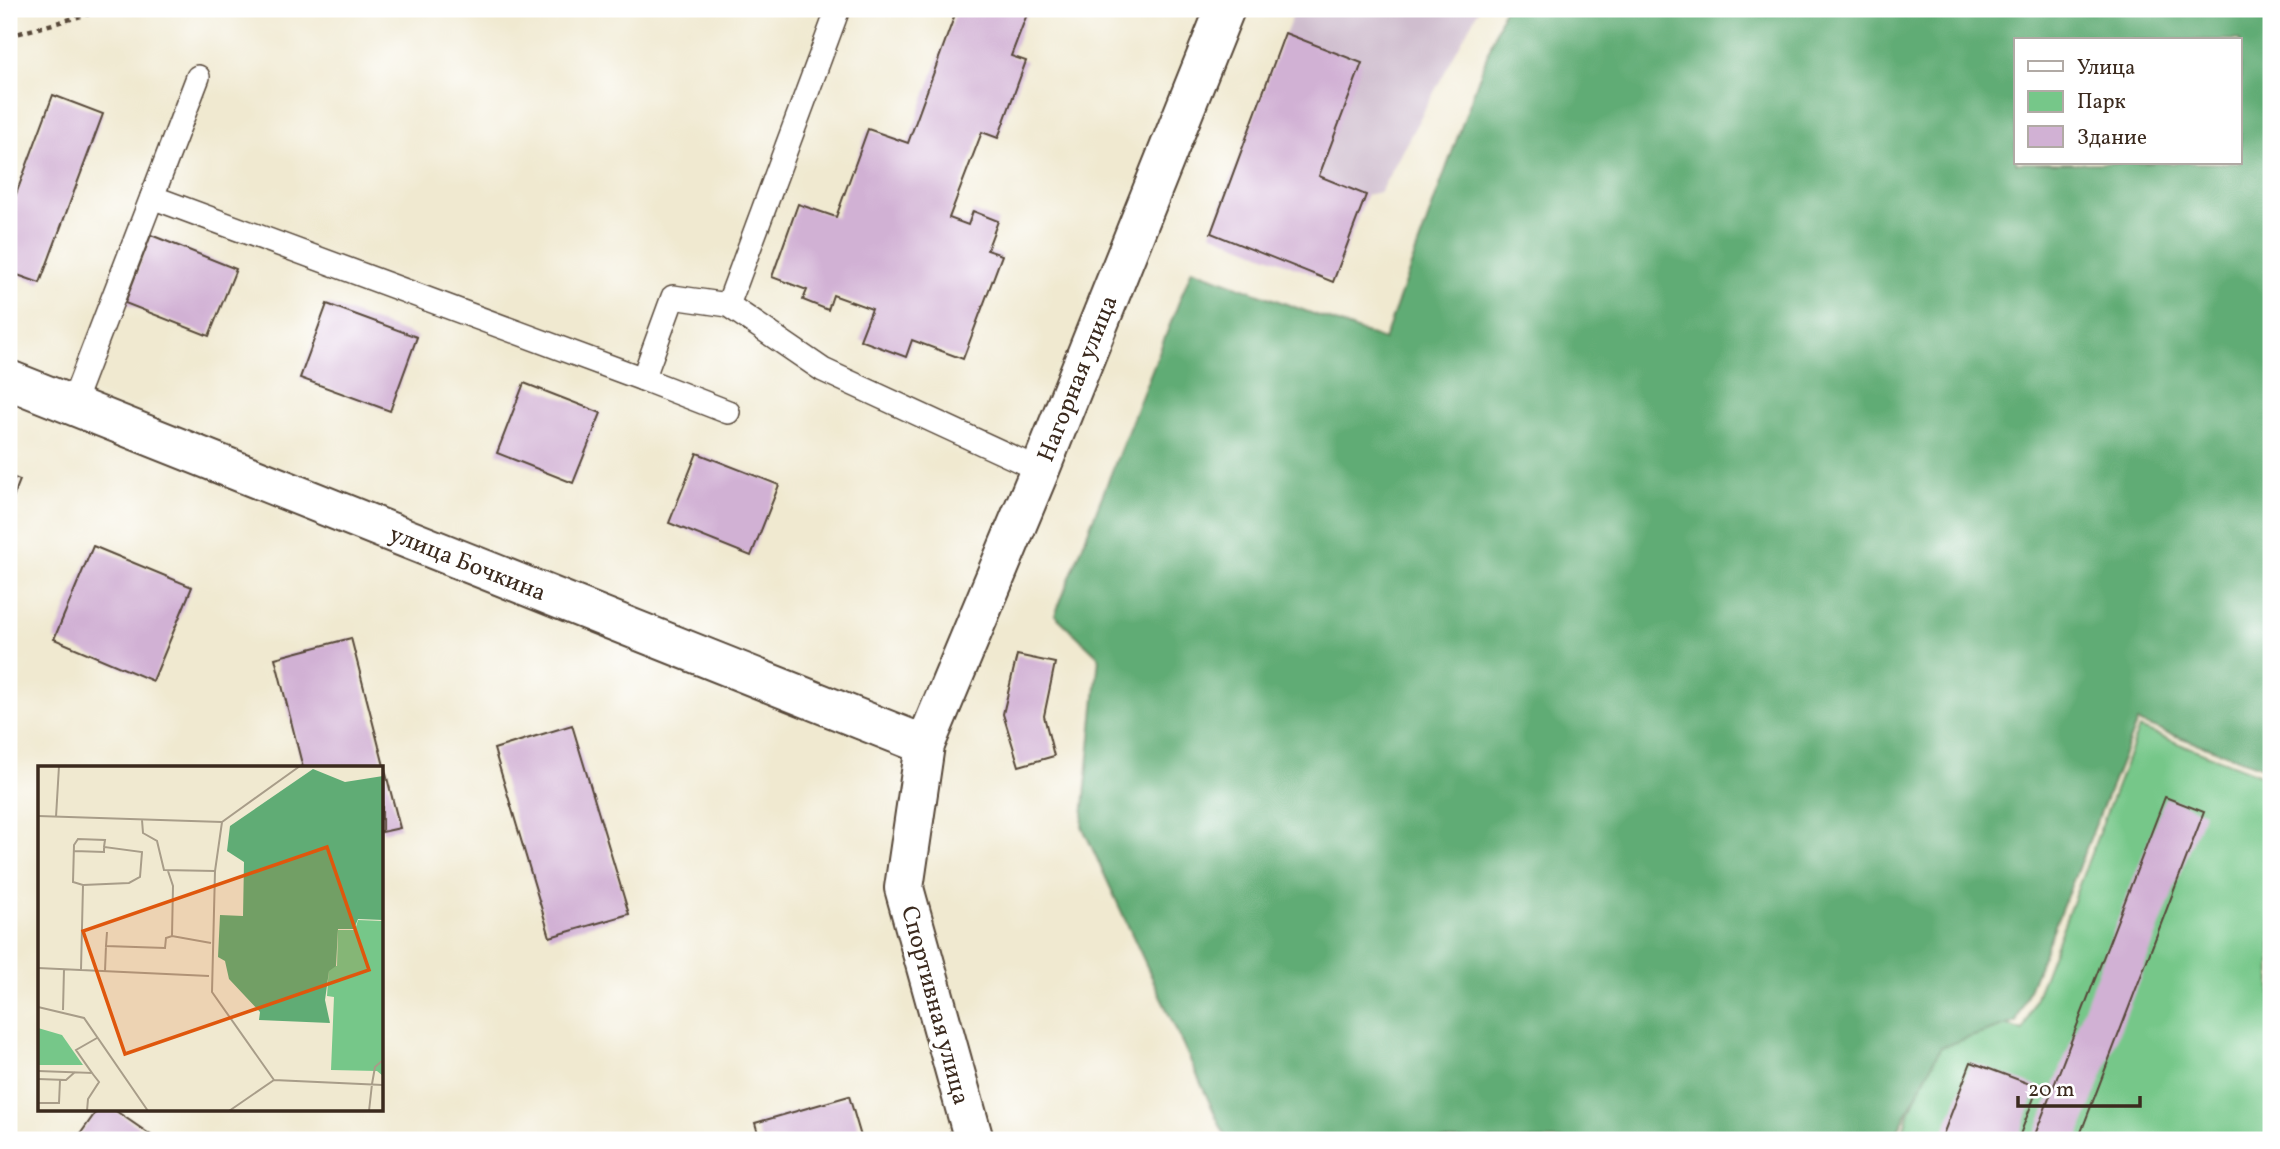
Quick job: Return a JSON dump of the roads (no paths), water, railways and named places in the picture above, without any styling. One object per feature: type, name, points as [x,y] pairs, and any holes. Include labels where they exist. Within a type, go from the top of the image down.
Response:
[{"type":"main road","name":"Нагорная улица","points":[[925,745],[1040,470],[1225,9]]},
{"type":"main road","name":"улица Бочкина","points":[[9,380],[925,745]]},
{"type":"main road","name":"Спортивная улица","points":[[925,745],[904,888],[974,1140]]},
{"type":"lane","points":[[728,305],[838,9]]},
{"type":"lane","points":[[72,405],[198,77]]},
{"type":"lane","points":[[152,197],[728,412]]},
{"type":"lane","points":[[643,380],[673,297],[728,305],[822,370],[1040,470]]}]
